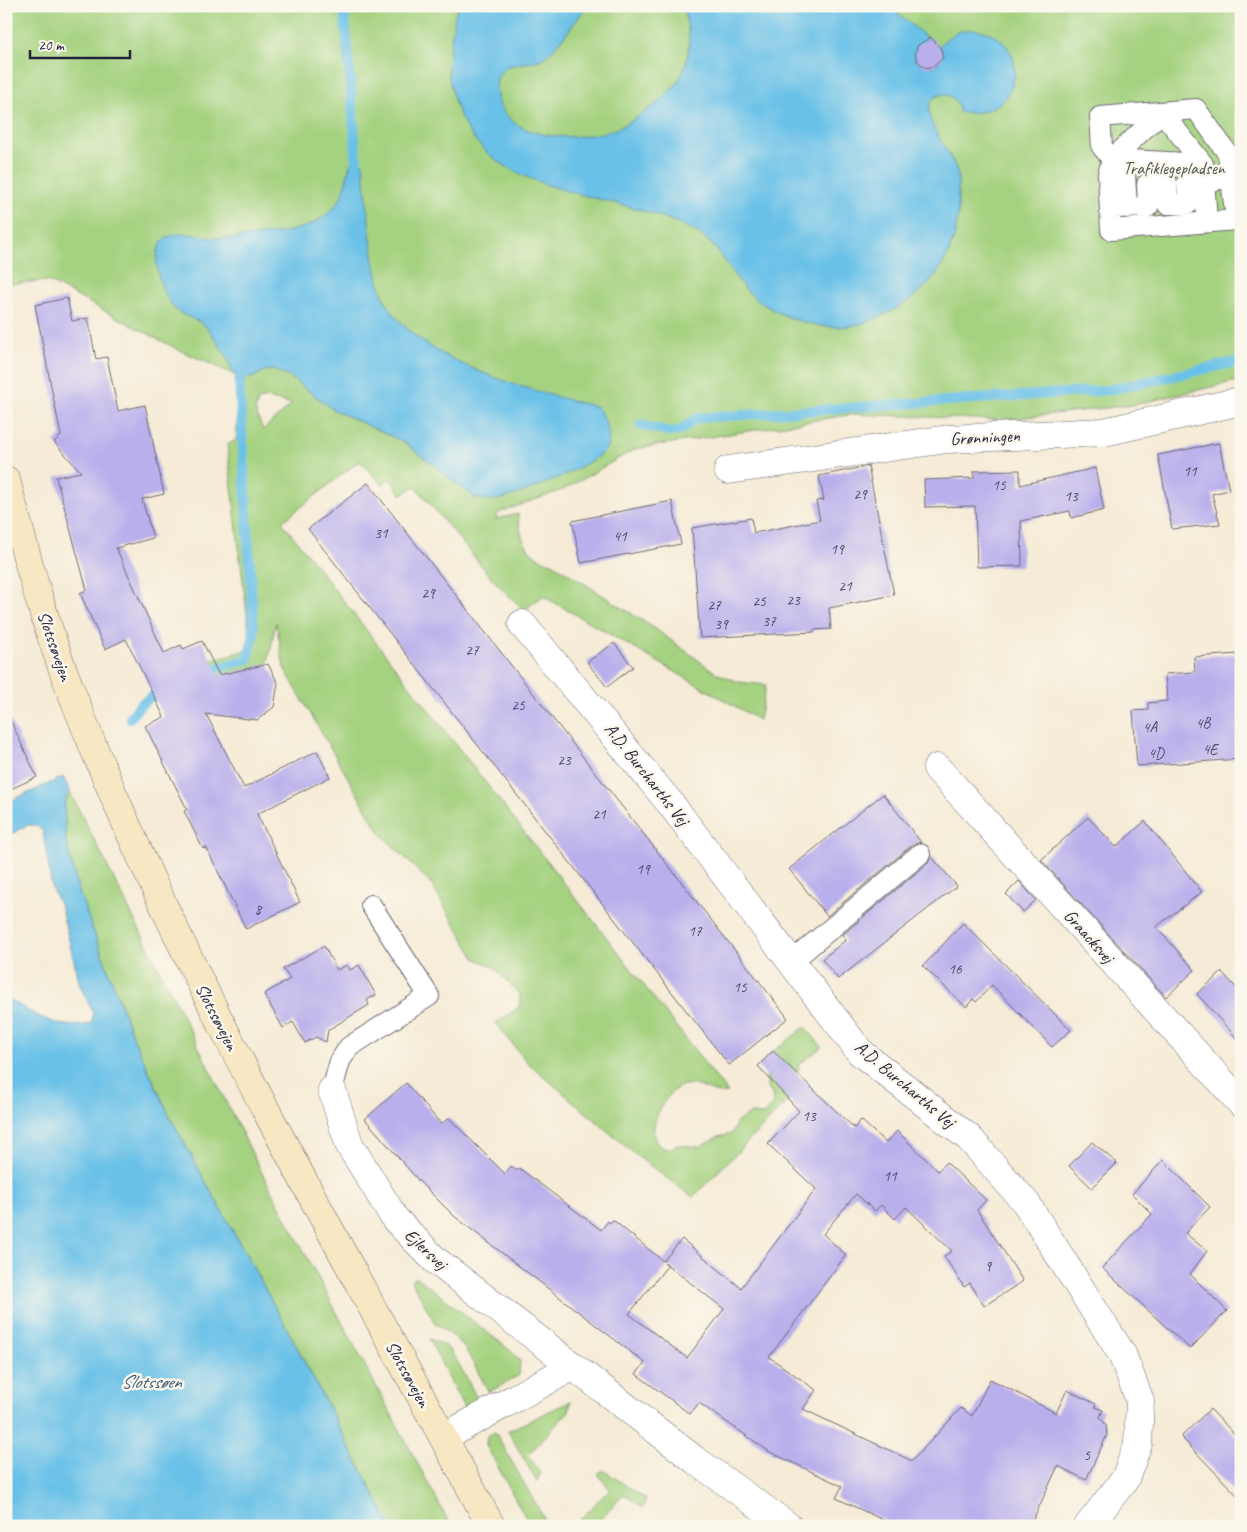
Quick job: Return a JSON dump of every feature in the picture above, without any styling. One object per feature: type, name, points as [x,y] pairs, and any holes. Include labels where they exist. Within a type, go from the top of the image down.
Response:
[{"type":"main road","name":"Slotssøvejen","points":[[6,480],[30,570],[70,689],[134,846],[228,1039],[336,1244],[444,1437],[491,1526]]},
{"type":"street","name":"Grønningen","points":[[728,470],[948,439],[1104,432],[1241,401]]},
{"type":"street","name":"A.D. Burcharths Vej","points":[[522,624],[670,803],[860,1052],[969,1138],[1026,1203],[1122,1354],[1140,1401],[1138,1444],[1125,1479],[1088,1526]]},
{"type":"street","name":"Graacksvej","points":[[937,768],[1241,1103]]},
{"type":"street","name":"Ejlersvej","points":[[332,1090],[349,1144],[395,1218],[435,1260],[695,1460],[788,1526]]},
{"type":"street","points":[[444,1437],[572,1367]]},
{"type":"lane","points":[[1196,109],[1228,154],[1236,220],[1131,228],[1122,208],[1125,174],[1102,147],[1100,117],[1162,112],[1196,109]]},
{"type":"lane","points":[[1112,159],[1162,112]]},
{"type":"lane","points":[[1162,112],[1203,172],[1207,222]]},
{"type":"lane","points":[[1112,159],[1203,172],[1232,179]]},
{"type":"lane","points":[[1122,208],[1148,207],[1147,184],[1167,183],[1168,204],[1188,204],[1187,182],[1203,172]]},
{"type":"lane","points":[[791,962],[920,854]]},
{"type":"lane","points":[[332,1090],[340,1061],[349,1047],[429,996],[371,906]]},
{"type":"green space","name":"Trafiklegepladsen","points":[[6,6],[1241,6],[1241,380],[1133,405],[1000,420],[854,414],[635,449],[565,489],[498,513],[496,519],[518,514],[520,531],[526,545],[536,556],[552,563],[654,628],[716,673],[739,682],[766,685],[759,720],[543,596],[524,610],[495,582],[415,486],[401,495],[390,478],[383,485],[359,461],[282,522],[728,1093],[717,1093],[696,1085],[684,1085],[676,1089],[668,1096],[656,1117],[654,1138],[659,1145],[668,1149],[679,1145],[699,1147],[718,1137],[731,1134],[737,1122],[750,1114],[764,1115],[773,1105],[772,1094],[767,1088],[766,1057],[805,1027],[822,1047],[798,1065],[799,1070],[780,1089],[789,1100],[693,1197],[638,1157],[526,1061],[496,1023],[519,1007],[520,995],[495,968],[475,958],[431,884],[380,833],[284,668],[276,622],[267,667],[211,677],[199,663],[251,649],[227,445],[236,440],[240,380],[246,380],[175,348],[48,281],[10,284],[6,225]],"holes":[[[267,398],[292,404],[263,430],[255,410],[258,400]]]},
{"type":"green space","points":[[69,790],[262,1173],[451,1526],[391,1526],[291,1336],[171,1119],[132,1035],[79,892],[66,841],[64,806]]},
{"type":"green space","points":[[417,1277],[511,1351],[520,1361],[519,1375],[489,1392],[466,1350],[454,1337],[435,1323],[411,1280]]},
{"type":"green space","points":[[429,1339],[446,1346],[456,1359],[479,1402],[466,1412]]},
{"type":"green space","points":[[571,1401],[569,1411],[528,1455],[540,1473],[537,1482],[508,1431]]},
{"type":"green space","points":[[495,1432],[548,1526],[530,1526],[486,1445],[487,1436]]},
{"type":"green space","points":[[603,1470],[646,1499],[643,1508],[624,1494],[595,1526],[574,1526],[610,1489],[598,1474]]},
{"type":"water","points":[[458,6],[587,6],[554,49],[548,54],[537,61],[507,67],[499,75],[497,81],[497,98],[506,115],[518,125],[532,132],[548,135],[565,137],[583,136],[613,130],[638,116],[665,96],[677,83],[686,64],[689,45],[683,6],[889,6],[931,41],[916,50],[917,60],[922,65],[931,67],[940,61],[939,46],[954,34],[971,29],[983,31],[999,39],[1010,51],[1015,65],[1014,80],[1008,94],[996,106],[980,112],[959,112],[954,99],[944,95],[934,98],[930,103],[930,116],[936,132],[954,164],[958,181],[957,221],[953,241],[945,260],[934,277],[904,304],[864,323],[834,327],[818,325],[786,316],[759,301],[741,284],[711,243],[695,231],[660,216],[546,184],[512,170],[483,149],[461,119],[449,77],[449,55]]},
{"type":"water","points":[[363,163],[370,232],[379,285],[384,298],[399,321],[421,340],[448,357],[478,371],[510,383],[597,407],[605,421],[609,437],[607,447],[601,454],[558,477],[511,496],[498,500],[475,498],[404,442],[334,410],[290,377],[274,370],[266,370],[254,377],[239,380],[232,371],[225,354],[208,329],[179,312],[171,304],[161,285],[157,263],[161,243],[169,237],[185,234],[213,238],[231,238],[302,228],[324,217],[333,208],[343,193],[350,164]]},
{"type":"water","name":"Slotssøen","points":[[63,777],[69,790],[64,806],[66,841],[79,892],[132,1035],[171,1119],[291,1336],[391,1526],[6,1526],[6,997],[36,1015],[58,1023],[80,1025],[92,1023],[93,1013],[80,985],[61,908],[52,889],[43,832],[37,825],[27,825],[6,837],[6,803]]},
{"type":"building","points":[[931,37],[941,49],[943,58],[934,66],[926,68],[917,61],[915,52],[918,45]]},
{"type":"building","points":[[67,298],[72,321],[88,318],[96,359],[107,357],[118,411],[145,405],[164,494],[142,499],[153,538],[116,548],[164,653],[181,645],[183,649],[202,641],[219,675],[268,664],[278,683],[274,707],[257,720],[206,714],[244,788],[317,751],[330,777],[257,814],[300,902],[246,929],[206,847],[203,849],[184,811],[187,809],[145,726],[164,717],[126,639],[105,649],[80,593],[87,590],[56,477],[81,472],[54,442],[61,436],[35,305]]},
{"type":"building","points":[[1219,443],[1229,490],[1212,494],[1220,524],[1172,529],[1158,455]]},
{"type":"building","points":[[868,466],[894,595],[829,608],[831,629],[814,630],[814,632],[700,638],[692,528],[751,518],[754,533],[820,520],[816,501],[824,500],[819,476]]},
{"type":"building","points":[[1095,468],[1104,510],[1071,518],[1070,511],[1021,521],[1022,566],[977,567],[975,506],[925,507],[924,480],[974,478],[974,471],[1020,470],[1020,485]]},
{"type":"building","points":[[368,483],[788,1018],[729,1065],[308,529]]},
{"type":"building","points":[[672,501],[681,544],[581,563],[572,521]]},
{"type":"building","points":[[614,643],[633,667],[607,687],[587,662]]},
{"type":"building","points":[[1239,654],[1241,759],[1137,766],[1133,711],[1148,710],[1148,703],[1167,701],[1165,674],[1195,672],[1194,657]]},
{"type":"building","points":[[6,711],[37,777],[6,791]]},
{"type":"building","points":[[883,794],[921,842],[912,845],[827,916],[789,869]]},
{"type":"building","points":[[1088,817],[1116,847],[1145,821],[1202,892],[1156,927],[1195,970],[1166,997],[1041,860]]},
{"type":"building","points":[[931,856],[957,886],[838,979],[822,959],[846,940],[842,935],[928,863]]},
{"type":"building","points":[[1019,881],[1036,900],[1023,912],[1006,894]]},
{"type":"building","points":[[963,923],[1071,1030],[1052,1047],[992,985],[976,1002],[973,999],[966,1007],[923,966]]},
{"type":"building","points":[[324,946],[337,970],[347,965],[350,970],[359,965],[376,995],[367,1000],[369,1005],[328,1030],[326,1042],[316,1037],[305,1043],[293,1022],[283,1028],[264,994],[290,979],[283,969]]},
{"type":"building","points":[[1222,972],[1241,993],[1241,1043],[1197,994]]},
{"type":"building","points":[[773,1051],[854,1128],[861,1120],[886,1143],[897,1131],[938,1171],[946,1162],[986,1200],[977,1210],[1023,1281],[984,1306],[970,1283],[964,1287],[944,1256],[952,1251],[906,1207],[895,1219],[881,1205],[875,1211],[856,1194],[823,1234],[846,1255],[769,1357],[816,1390],[803,1409],[912,1461],[961,1408],[972,1416],[990,1379],[1056,1413],[1067,1390],[1096,1404],[1095,1407],[1103,1410],[1100,1417],[1106,1425],[1107,1435],[1086,1480],[1058,1466],[1030,1526],[896,1526],[836,1498],[842,1486],[770,1452],[699,1403],[690,1414],[636,1374],[645,1363],[454,1216],[418,1180],[365,1119],[406,1083],[441,1124],[449,1118],[505,1174],[511,1166],[517,1171],[519,1168],[601,1230],[608,1221],[610,1223],[613,1220],[663,1261],[682,1239],[741,1288],[816,1189],[768,1144],[799,1111],[758,1066]],"holes":[[[668,1265],[724,1309],[687,1358],[629,1314]]]},
{"type":"building","points":[[1092,1142],[1117,1163],[1092,1188],[1069,1166]]},
{"type":"building","points":[[1163,1160],[1210,1207],[1185,1233],[1207,1251],[1190,1274],[1227,1311],[1190,1349],[1102,1268],[1152,1214],[1132,1194]]},
{"type":"building","points":[[1210,1409],[1241,1441],[1241,1499],[1181,1437]]},
{"type":"waterway","points":[[344,6],[357,164]]},
{"type":"waterway","points":[[640,425],[670,432],[679,431],[697,418],[1109,390],[1241,361]]},
{"type":"waterway","points":[[203,672],[248,659],[254,635],[239,380]]},
{"type":"waterway","points":[[130,718],[140,705],[164,688]]}]
